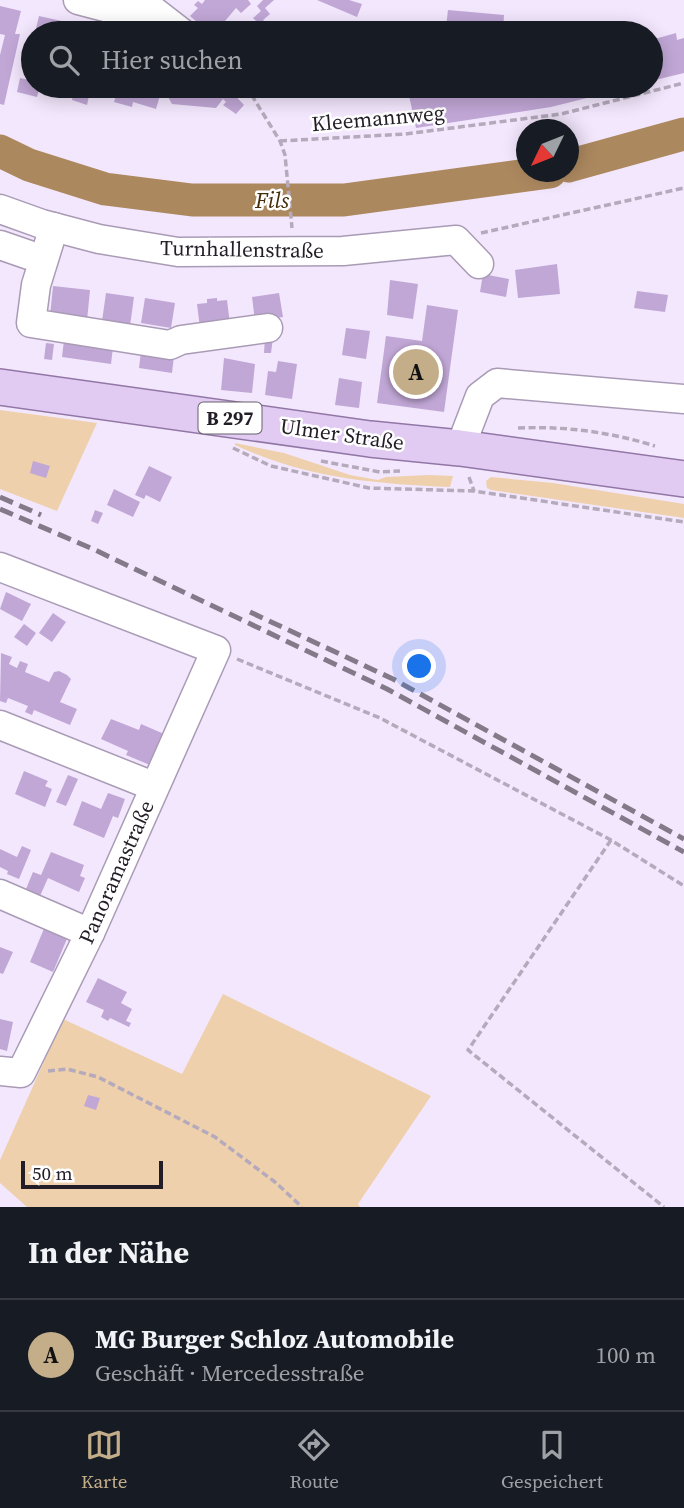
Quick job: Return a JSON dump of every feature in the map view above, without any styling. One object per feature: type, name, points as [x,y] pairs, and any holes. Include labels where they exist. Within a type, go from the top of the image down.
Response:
[{"type":"main road","name":"Ulmer Straße","points":[[0,387],[370,439],[460,448],[684,478]]},
{"type":"main road","name":"B 297","points":[[670,456],[647,460],[623,470],[638,487],[684,494]]},
{"type":"street","points":[[78,0],[120,11],[153,5],[170,21]]},
{"type":"street","name":"Turnhallenstraße","points":[[0,209],[99,239],[178,252],[343,251],[456,240]]},
{"type":"street","points":[[54,227],[36,285],[31,323],[170,345],[181,340],[268,328]]},
{"type":"street","points":[[456,240],[479,264]]},
{"type":"street","points":[[0,245],[29,255]]},
{"type":"street","points":[[460,448],[480,396],[497,383],[684,399]]},
{"type":"street","points":[[0,567],[216,650]]},
{"type":"street","name":"Panoramastraße","points":[[11,1072],[90,933],[153,786],[216,650]]},
{"type":"street","points":[[0,725],[153,786]]},
{"type":"street","points":[[0,894],[90,933]]},
{"type":"path","name":"Kleemannweg","points":[[663,88],[684,83]]},
{"type":"path","points":[[253,98],[280,141],[285,155],[292,231]]},
{"type":"path","name":"Kleemannweg","points":[[280,141],[405,134],[561,114],[624,98]]},
{"type":"path","points":[[456,240],[684,188]]},
{"type":"path","points":[[515,428],[554,426],[620,435],[670,456]]},
{"type":"path","points":[[225,443],[271,466],[369,488],[474,491],[684,522]]},
{"type":"path","points":[[216,650],[380,718],[611,840],[684,886]]},
{"type":"path","points":[[611,840],[468,1050],[664,1207]]},
{"type":"path","points":[[11,1072],[66,1069],[98,1077],[215,1137],[275,1182],[302,1207]]},
{"type":"shaded area","points":[[0,410],[97,423],[57,511],[0,489]]},
{"type":"shaded area","points":[[235,443],[284,453],[350,475],[378,480],[386,477],[453,476],[450,487],[340,477],[287,465]]},
{"type":"shaded area","points":[[491,477],[553,483],[684,504],[684,518],[491,490],[487,488],[486,481]]},
{"type":"shaded area","points":[[223,994],[431,1096],[358,1204],[360,1207],[27,1207],[0,1183],[0,1160],[63,1019],[182,1074]]},
{"type":"building","points":[[205,0],[248,0],[251,4],[241,13],[236,8],[225,21],[196,21],[190,16],[198,8],[194,5],[198,1],[202,4]]},
{"type":"building","points":[[263,0],[274,0],[265,8],[270,14],[264,21],[256,21],[253,18],[261,11],[257,6]]},
{"type":"building","points":[[317,0],[349,0],[362,4],[357,17]]},
{"type":"building","points":[[0,6],[21,11],[15,34],[20,34],[4,105],[0,104],[0,55],[5,35],[0,34]]},
{"type":"building","points":[[448,10],[504,15],[504,21],[447,21]]},
{"type":"building","points":[[39,16],[62,21],[38,21]]},
{"type":"building","points":[[676,33],[677,40],[684,38],[684,73],[663,78],[663,37]]},
{"type":"building","points":[[20,78],[21,78],[21,93],[17,92]]},
{"type":"building","points":[[72,98],[89,98],[87,105]]},
{"type":"building","points":[[115,98],[159,98],[156,109],[133,102],[132,107],[114,102]]},
{"type":"building","points":[[169,98],[237,98],[244,105],[236,114],[223,105],[226,102],[223,99],[216,108],[172,104]]},
{"type":"building","points":[[410,98],[587,98],[551,107],[416,128]]},
{"type":"building","points":[[557,264],[560,294],[518,298],[515,270]]},
{"type":"building","points":[[483,274],[509,279],[506,297],[480,292]]},
{"type":"building","points":[[390,280],[418,284],[413,319],[387,315]]},
{"type":"building","points":[[53,286],[90,290],[87,321],[50,316]]},
{"type":"building","points":[[637,291],[668,295],[665,312],[634,308]]},
{"type":"building","points":[[106,293],[134,297],[130,326],[102,321]]},
{"type":"building","points":[[279,293],[283,317],[255,321],[252,297]]},
{"type":"building","points":[[145,298],[175,303],[171,328],[141,323]]},
{"type":"building","points":[[217,298],[217,301],[227,300],[230,324],[200,328],[197,304]]},
{"type":"building","points":[[427,305],[458,310],[444,412],[377,403],[386,336],[422,341]]},
{"type":"building","points":[[346,328],[370,331],[366,359],[342,355]]},
{"type":"building","points":[[265,337],[273,338],[271,353],[264,353]]},
{"type":"building","points":[[64,340],[113,347],[111,364],[62,357]]},
{"type":"building","points":[[46,343],[54,344],[52,360],[44,359]]},
{"type":"building","points":[[141,351],[174,356],[172,373],[139,368]]},
{"type":"building","points":[[224,358],[255,364],[252,393],[221,390]]},
{"type":"building","points":[[278,361],[297,364],[292,399],[265,395],[268,371],[276,372]]},
{"type":"building","points":[[339,378],[362,382],[359,408],[335,405]]},
{"type":"building","points":[[33,461],[50,466],[46,478],[30,473]]},
{"type":"building","points":[[149,466],[172,477],[160,502],[146,495],[144,499],[135,495]]},
{"type":"building","points":[[114,489],[140,502],[133,517],[107,505]]},
{"type":"building","points":[[95,510],[103,513],[98,524],[91,521]]},
{"type":"building","points":[[6,592],[31,604],[22,621],[0,609]]},
{"type":"building","points":[[53,613],[66,622],[52,642],[39,633]]},
{"type":"building","points":[[24,624],[36,633],[27,646],[14,637]]},
{"type":"building","points":[[1,653],[12,657],[9,664],[17,668],[20,661],[28,664],[25,672],[49,682],[54,672],[59,671],[71,679],[60,702],[77,709],[70,725],[34,710],[32,715],[25,712],[28,706],[8,698],[6,703],[0,701]]},
{"type":"building","points":[[111,719],[139,730],[141,724],[171,737],[157,768],[126,755],[128,751],[101,739]]},
{"type":"building","points":[[24,771],[48,781],[45,786],[52,789],[45,807],[15,794]]},
{"type":"building","points":[[68,775],[78,779],[66,806],[56,802]]},
{"type":"building","points":[[108,793],[125,799],[118,818],[113,816],[104,838],[73,825],[82,801],[101,809]]},
{"type":"building","points":[[22,846],[31,850],[19,879],[7,874],[8,871],[0,867],[0,849],[17,857]]},
{"type":"building","points":[[51,852],[84,865],[80,876],[85,878],[79,892],[48,878],[40,896],[26,889],[33,872],[41,875]]},
{"type":"building","points":[[46,924],[69,934],[53,972],[30,962]]},
{"type":"building","points":[[0,947],[13,952],[3,974],[0,973]]},
{"type":"building","points":[[98,978],[127,992],[121,1003],[132,1009],[126,1021],[131,1023],[129,1027],[101,1017],[104,1010],[86,1002]]},
{"type":"building","points":[[0,1019],[13,1022],[7,1051],[0,1049]]},
{"type":"building","points":[[88,1095],[100,1098],[96,1110],[84,1106]]},
{"type":"waterway","name":"Fils","points":[[579,163],[684,134]]},
{"type":"waterway","name":"Fils","points":[[0,151],[29,165],[105,189],[192,200],[344,200],[516,177]]},
{"type":"railway","points":[[0,497],[41,515]]},
{"type":"railway","points":[[0,509],[93,549],[387,689],[684,852]]},
{"type":"railway","points":[[250,612],[393,679],[684,839]]},
{"type":"place","name":"MG Burger Schloz Automobile","points":[[416,372]]}]
